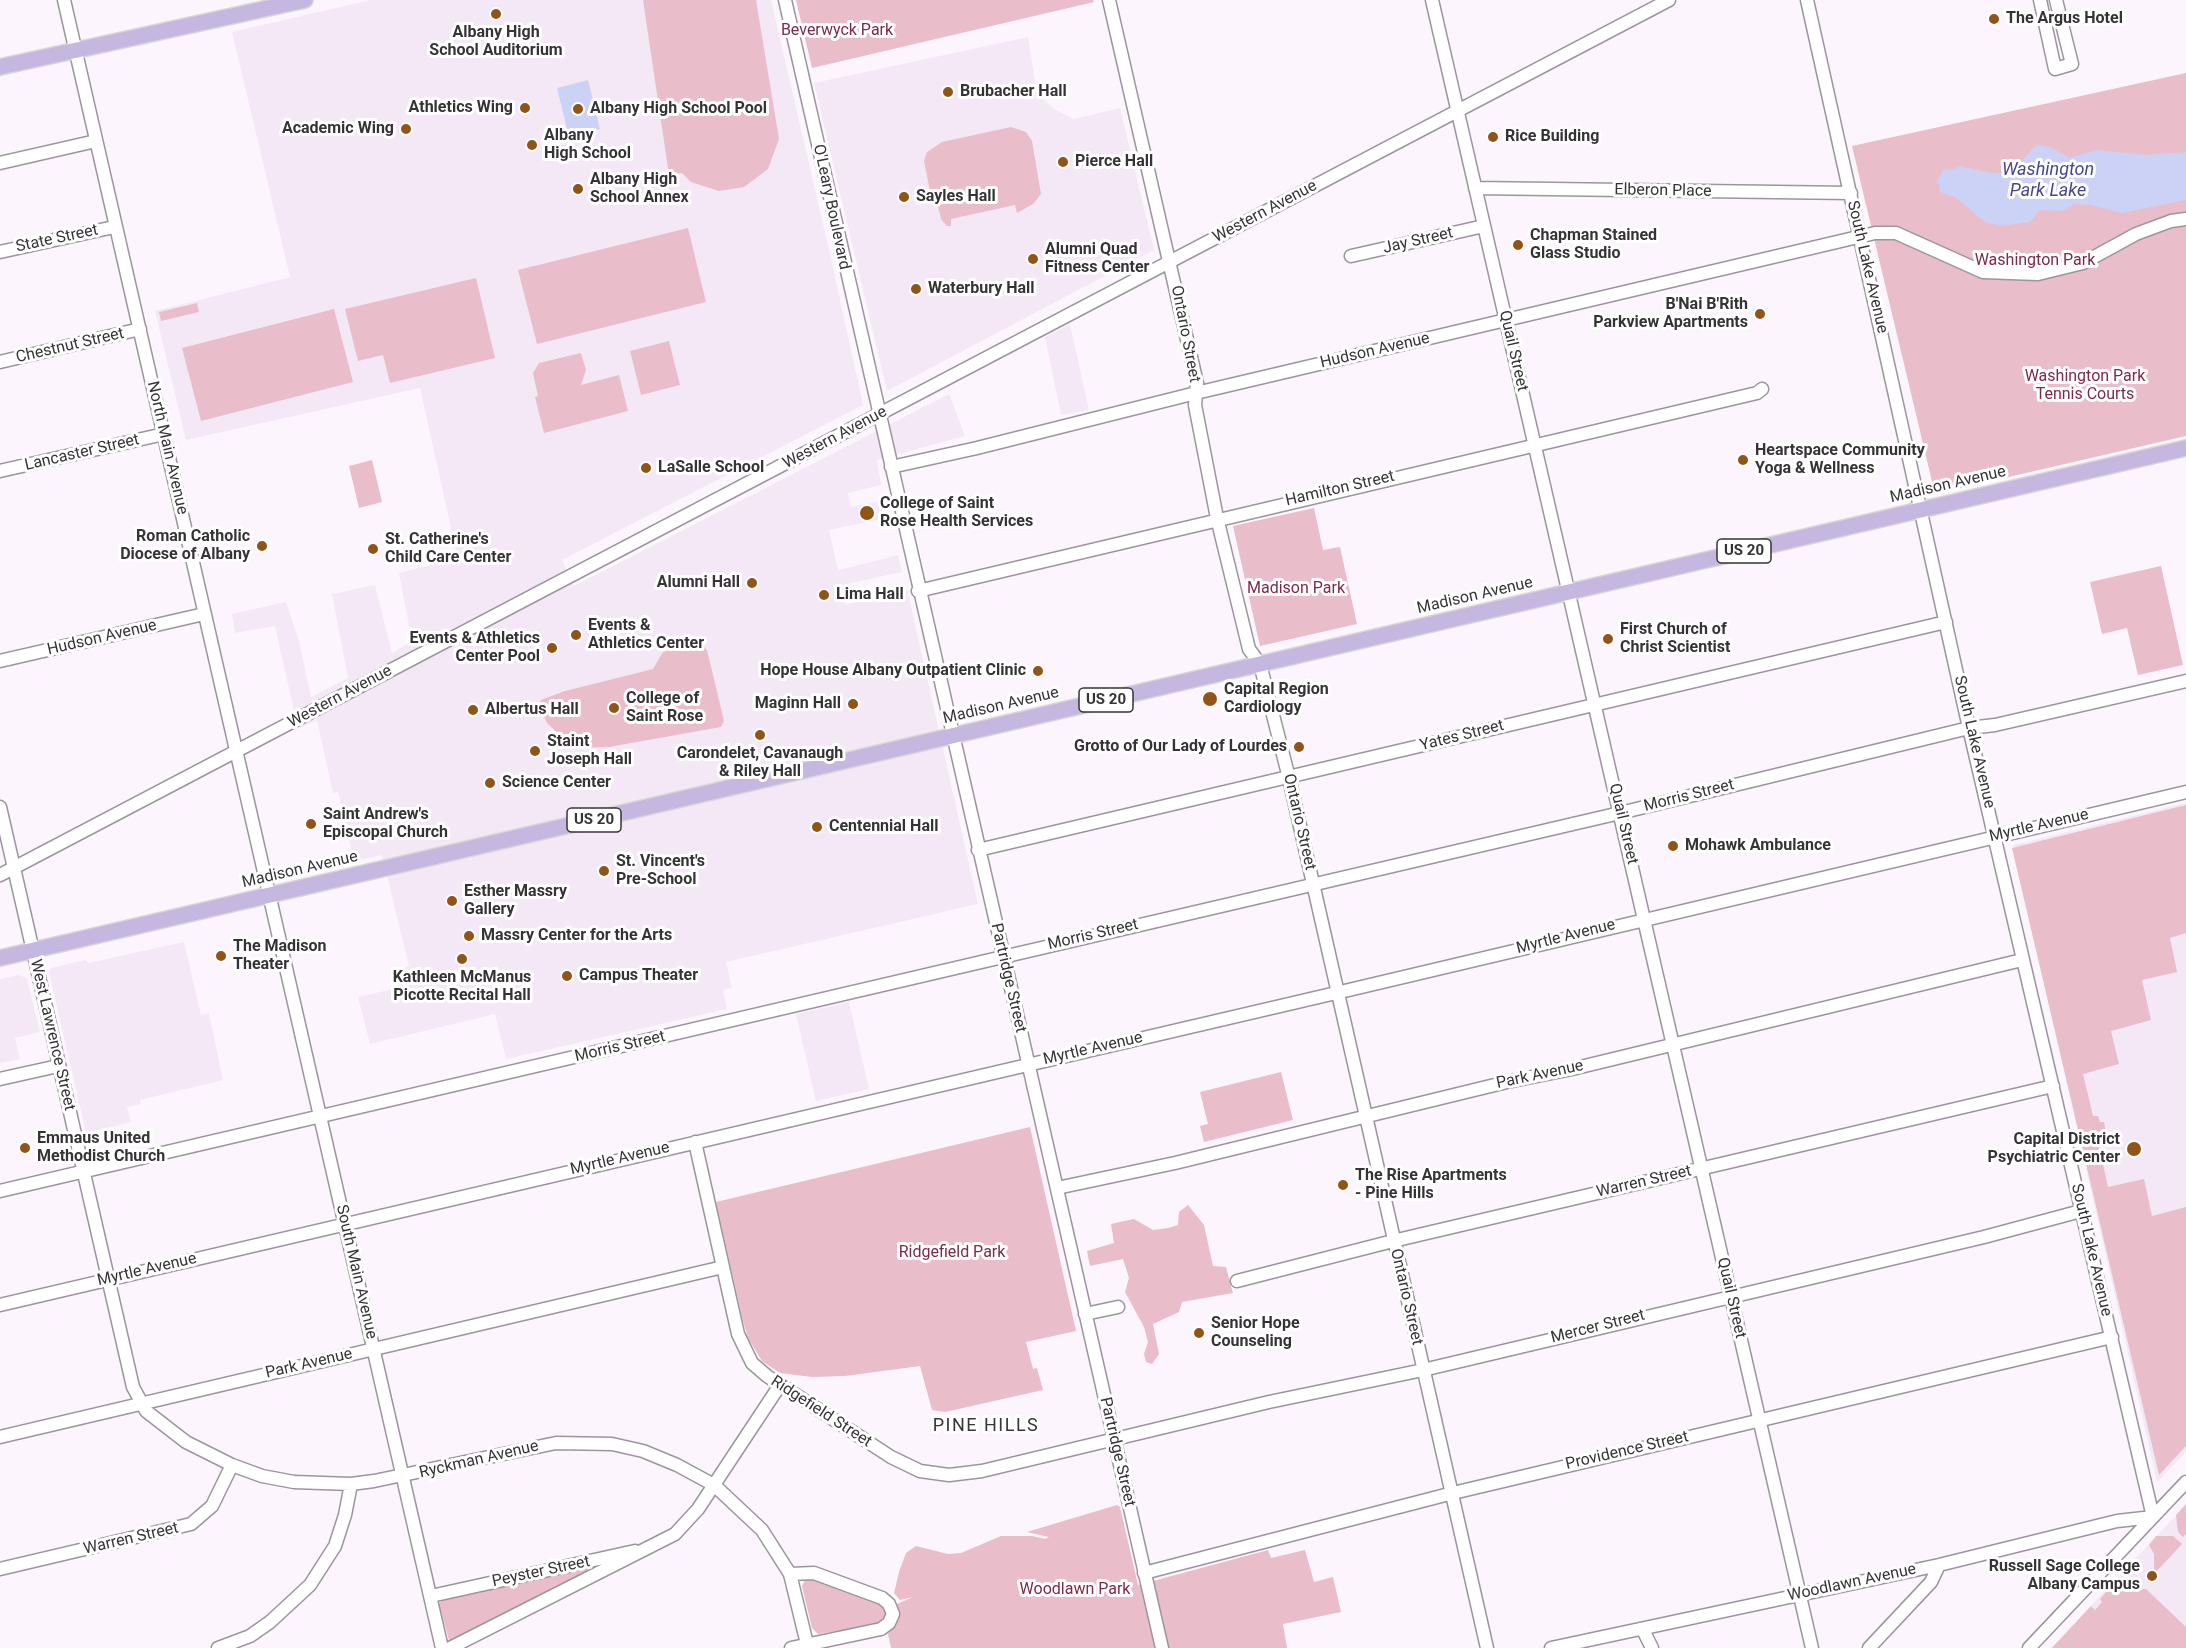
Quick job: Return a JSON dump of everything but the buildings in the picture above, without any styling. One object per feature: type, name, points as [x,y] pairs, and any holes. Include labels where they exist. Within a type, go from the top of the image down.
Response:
[{"type":"main road","points":[[0,67],[305,0]]},
{"type":"main road","name":"Madison Avenue","points":[[0,958],[2186,448]]},
{"type":"street","name":"North Main Avenue","points":[[64,0],[114,227],[140,329],[269,896]]},
{"type":"street","name":"O'Leary Boulevard","points":[[785,0],[841,255],[880,414]]},
{"type":"street","name":"Ontario Street","points":[[1109,0],[1197,383],[1195,405],[1218,518],[1249,649],[1260,664],[1314,883],[1336,993],[1487,1648]]},
{"type":"street","name":"Quail Street","points":[[1432,0],[1568,592],[1646,918],[1672,1045],[1761,1419],[1812,1648]]},
{"type":"street","name":"Western Avenue","points":[[0,875],[1670,0]]},
{"type":"street","name":"South Lake Avenue","points":[[1807,0],[1969,728],[2153,1517]]},
{"type":"street","points":[[2040,0],[2055,69],[2072,64],[2056,0]]},
{"type":"street","points":[[0,163],[96,141]]},
{"type":"street","name":"Elberon Place","points":[[1475,188],[1851,193]]},
{"type":"street","name":"Hudson Avenue","points":[[891,466],[977,448],[1196,393],[1860,237],[1896,233],[1983,272],[2038,274],[2082,263],[2136,234],[2171,221],[2186,219]]},
{"type":"street","name":"Jay Street","points":[[1352,256],[1484,226]]},
{"type":"street","name":"State Street","points":[[0,252],[114,227]]},
{"type":"street","name":"Chestnut Street","points":[[0,362],[140,329]]},
{"type":"street","name":"Hamilton Street","points":[[918,591],[1762,390]]},
{"type":"street","name":"Partridge Street","points":[[880,414],[918,591],[1162,1648]]},
{"type":"street","name":"Lancaster Street","points":[[0,471],[164,434]]},
{"type":"street","name":"Hudson Avenue","points":[[0,661],[204,614]]},
{"type":"street","name":"Yates Street","points":[[978,850],[1946,622]]},
{"type":"street","name":"Morris Street","points":[[0,1191],[321,1118],[1003,956],[1620,813],[1969,728],[1995,725],[2186,681]]},
{"type":"street","name":"Myrtle Avenue","points":[[0,1305],[2186,792]]},
{"type":"street","name":"West Lawrence Street","points":[[0,807],[82,1172],[139,1403]]},
{"type":"street","name":"South Main Avenue","points":[[269,896],[442,1648]]},
{"type":"street","name":"Park Avenue","points":[[1057,1188],[1176,1163],[1364,1116],[1672,1045],[2022,960]]},
{"type":"street","points":[[0,1079],[58,1066]]},
{"type":"street","name":"Warren Street","points":[[1237,1281],[1393,1241],[2053,1086]]},
{"type":"street","name":"Ridgefield Street","points":[[695,1142],[742,1347],[757,1368],[780,1385],[891,1457],[931,1474],[949,1476],[976,1472],[1114,1438]]},
{"type":"street","name":"Mercer Street","points":[[1114,1438],[1423,1370],[2081,1211]]},
{"type":"street","name":"Park Avenue","points":[[0,1437],[723,1267]]},
{"type":"street","points":[[1086,1314],[1118,1307]]},
{"type":"street","name":"Providence Street","points":[[1144,1573],[1453,1493],[2112,1336]]},
{"type":"street","name":"Peyster Street","points":[[450,1648],[671,1537],[686,1524],[714,1485],[780,1385]]},
{"type":"street","name":"Ryckman Avenue","points":[[139,1403],[178,1437],[231,1465],[262,1476],[294,1482],[351,1484],[404,1476],[529,1447],[556,1443],[598,1443],[627,1447],[651,1454],[714,1485],[762,1530],[790,1574],[808,1646]]},
{"type":"street","name":"Warren Street","points":[[0,1569],[190,1524],[212,1506],[231,1465]]},
{"type":"street","points":[[2029,1648],[2186,1482]]},
{"type":"street","points":[[218,1648],[250,1636],[270,1622],[310,1585],[334,1546],[345,1515],[351,1484]]},
{"type":"street","name":"Woodlawn Avenue","points":[[1551,1648],[1643,1630],[1799,1593],[1939,1565],[2118,1521],[2153,1517]]},
{"type":"street","name":"Peyster Street","points":[[431,1596],[651,1548]]},
{"type":"street","points":[[1869,1648],[1931,1582],[1939,1565]]},
{"type":"street","points":[[790,1574],[814,1573],[882,1598],[892,1608],[892,1618],[881,1629],[791,1648]]},
{"type":"street","points":[[1643,1630],[1652,1648]]},
{"type":"shaded area","points":[[371,0],[771,0],[863,405],[562,560],[574,586],[949,394],[965,436],[877,460],[881,485],[848,493],[851,507],[887,500],[891,517],[829,530],[838,570],[898,555],[902,572],[842,585],[845,605],[907,589],[978,904],[726,962],[732,988],[723,990],[727,1009],[506,1059],[495,1014],[370,1044],[358,997],[393,989],[390,971],[409,966],[382,855],[354,861],[338,792],[333,793],[317,720],[298,729],[275,626],[235,633],[232,614],[286,602],[299,641],[311,697],[348,678],[332,594],[375,585],[392,653],[412,641],[399,573],[454,559],[457,555],[420,388],[186,440],[155,311],[290,277],[232,32]]},
{"type":"shaded area","points":[[1028,37],[1037,93],[1054,109],[1074,119],[1120,108],[1154,250],[887,391],[814,83]]},
{"type":"shaded area","points":[[1070,324],[1089,410],[1061,415],[1045,337]]},
{"type":"shaded area","name":"Capital District Psychiatric Center","points":[[2186,803],[2186,1452],[2157,1482],[2013,845]]},
{"type":"shaded area","points":[[184,942],[201,1015],[209,1013],[223,1080],[140,1100],[141,1104],[127,1107],[131,1122],[86,1133],[49,972],[51,968],[86,960],[88,963]]},
{"type":"shaded area","points":[[18,975],[27,978],[40,1032],[15,1038],[20,1059],[0,1063],[0,979]]},
{"type":"shaded area","points":[[849,1002],[869,1089],[816,1101],[796,1014]]},
{"type":"shaded area","name":"Russell Sage College Albany Campus","points":[[2186,1505],[2186,1648],[2051,1648]]},
{"type":"green space","points":[[643,0],[756,0],[779,139],[768,169],[744,187],[719,191],[691,182],[682,173],[669,175]]},
{"type":"green space","name":"Beverwyck Park","points":[[796,0],[1093,0],[1094,2],[812,68]]},
{"type":"green space","name":"Washington Park","points":[[2186,73],[2186,436],[1935,494],[1852,146]]},
{"type":"green space","points":[[1011,127],[1026,132],[1032,141],[1041,194],[1033,204],[1017,213],[1015,205],[951,219],[951,226],[947,226],[941,219],[938,206],[933,206],[924,161],[927,152],[942,142]]},
{"type":"green space","points":[[688,228],[706,302],[537,344],[518,270]]},
{"type":"green space","points":[[476,278],[495,358],[390,383],[383,355],[358,361],[345,309]]},
{"type":"green space","points":[[197,303],[199,312],[161,321],[159,312]]},
{"type":"green space","points":[[334,309],[353,382],[201,421],[182,348]]},
{"type":"green space","points":[[669,341],[680,385],[641,395],[630,351]]},
{"type":"green space","points":[[581,353],[586,370],[581,385],[619,375],[628,411],[544,433],[535,397],[538,396],[533,373],[539,363]]},
{"type":"green space","points":[[372,460],[382,502],[359,508],[349,466]]},
{"type":"green space","name":"Madison Park","points":[[1314,508],[1323,550],[1340,547],[1357,624],[1260,646],[1233,526]]},
{"type":"green space","points":[[2161,566],[2183,665],[2138,675],[2127,628],[2102,634],[2090,582]]},
{"type":"green space","points":[[701,643],[707,650],[724,721],[721,727],[609,747],[567,748],[562,737],[547,723],[539,705],[541,700],[565,691],[653,669],[663,652]]},
{"type":"green space","name":"Capital District Psychiatric Center","points":[[2186,805],[2186,933],[2170,938],[2177,972],[2142,980],[2151,1020],[2111,1031],[2119,1064],[2083,1074],[2093,1116],[2098,1116],[2100,1122],[2104,1122],[2107,1139],[2102,1139],[2102,1145],[2099,1145],[2108,1187],[2144,1179],[2152,1216],[2186,1207],[2186,1446],[2159,1475],[2012,848]]},
{"type":"green space","points":[[1281,1072],[1293,1120],[1204,1142],[1200,1126],[1208,1124],[1200,1092]]},
{"type":"green space","name":"Ridgefield Park","points":[[1030,1127],[1076,1331],[1026,1342],[1033,1369],[1037,1368],[1043,1390],[945,1412],[932,1410],[920,1366],[845,1376],[812,1377],[780,1373],[762,1361],[748,1338],[743,1321],[716,1202]]},
{"type":"green space","points":[[1188,1205],[1204,1225],[1213,1266],[1226,1267],[1233,1293],[1182,1302],[1179,1312],[1153,1324],[1159,1354],[1152,1364],[1146,1362],[1144,1354],[1148,1342],[1144,1327],[1125,1292],[1129,1278],[1123,1259],[1090,1266],[1087,1251],[1114,1243],[1111,1224],[1134,1219],[1153,1230],[1168,1228],[1178,1225],[1179,1212]]},
{"type":"green space","points":[[2186,1504],[2186,1534],[2183,1537],[2178,1532],[2176,1515]]},
{"type":"green space","name":"Woodlawn Park","points":[[1117,1505],[1120,1507],[1138,1585],[1268,1550],[1271,1558],[1305,1550],[1314,1582],[1333,1577],[1341,1612],[1283,1624],[1287,1648],[891,1648],[888,1634],[895,1624],[897,1604],[913,1597],[900,1600],[894,1593],[899,1572],[906,1553],[916,1546],[948,1554],[961,1553],[1001,1536],[1032,1536],[1045,1539],[1049,1537],[1027,1532]]},
{"type":"green space","points":[[2156,1536],[2173,1536],[2182,1544],[2154,1574],[2154,1554],[2149,1545]]},
{"type":"green space","points":[[599,1564],[600,1566],[449,1640],[439,1604],[443,1599]]},
{"type":"green space","points":[[811,1578],[881,1602],[885,1606],[886,1616],[875,1625],[818,1634],[812,1628],[802,1586],[805,1580]]},
{"type":"green space","points":[[2146,1589],[2186,1627],[2186,1648],[2052,1648],[2091,1606],[2095,1610],[2102,1602],[2100,1599],[2108,1590]]},
{"type":"water","name":"Albany High School Pool","points":[[588,80],[600,129],[569,137],[557,88]]},
{"type":"water","name":"Washington Park Lake","points":[[2036,145],[2050,147],[2070,158],[2096,150],[2146,155],[2186,152],[2186,200],[2122,213],[2091,205],[2075,204],[2062,211],[2040,210],[2030,222],[2001,226],[1985,222],[1955,197],[1940,192],[1939,183],[1936,183],[1944,169],[1952,170],[1960,166],[1992,173],[2011,173]]},
{"type":"place","name":"Albany High School Auditorium","points":[[496,14]]},
{"type":"place","name":"The Argus Hotel","points":[[1994,19]]},
{"type":"place","name":"Brubacher Hall","points":[[948,92]]},
{"type":"place","name":"Athletics Wing","points":[[525,108]]},
{"type":"place","name":"Albany High School Pool","points":[[578,109]]},
{"type":"place","name":"Academic Wing","points":[[406,129]]},
{"type":"place","name":"Rice Building","points":[[1493,137]]},
{"type":"place","name":"Albany High School","points":[[532,145]]},
{"type":"place","name":"Pierce Hall","points":[[1063,162]]},
{"type":"place","name":"Albany High School Annex","points":[[578,189]]},
{"type":"place","name":"Sayles Hall","points":[[904,197]]},
{"type":"place","name":"Chapman Stained Glass Studio","points":[[1518,245]]},
{"type":"place","name":"Alumni Quad Fitness Center","points":[[1033,259]]},
{"type":"place","name":"Waterbury Hall","points":[[916,289]]},
{"type":"place","name":"B'Nai B'Rith Parkview Apartments","points":[[1760,314]]},
{"type":"place","name":"Heartspace Community Yoga & Wellness","points":[[1743,460]]},
{"type":"place","name":"LaSalle School","points":[[646,468]]},
{"type":"place","name":"College of Saint Rose Health Services","points":[[867,513]]},
{"type":"place","name":"Roman Catholic Diocese of Albany","points":[[262,546]]},
{"type":"place","name":"St. Catherine's Child Care Center","points":[[373,549]]},
{"type":"place","name":"Alumni Hall","points":[[752,583]]},
{"type":"place","name":"Lima Hall","points":[[824,595]]},
{"type":"place","name":"Events & Athletics Center","points":[[576,635]]},
{"type":"place","name":"First Church of Christ Scientist","points":[[1608,639]]},
{"type":"place","name":"Events & Athletics Center Pool","points":[[552,648]]},
{"type":"place","name":"Hope House Albany Outpatient Clinic","points":[[1038,671]]},
{"type":"place","name":"Capital Region Cardiology","points":[[1210,699]]},
{"type":"place","name":"Maginn Hall","points":[[853,704]]},
{"type":"place","name":"College of Saint Rose","points":[[614,708]]},
{"type":"place","name":"Albertus Hall","points":[[473,710]]},
{"type":"place","name":"Carondelet, Cavanaugh & Riley Hall","points":[[760,735]]},
{"type":"place","name":"Grotto of Our Lady of Lourdes","points":[[1299,747]]},
{"type":"place","name":"Staint Joseph Hall","points":[[535,751]]},
{"type":"place","name":"Science Center","points":[[490,783]]},
{"type":"place","name":"Saint Andrew's Episcopal Church","points":[[311,824]]},
{"type":"place","name":"Centennial Hall","points":[[817,827]]},
{"type":"place","name":"Mohawk Ambulance","points":[[1673,846]]},
{"type":"place","name":"St. Vincent's Pre-School","points":[[604,871]]},
{"type":"place","name":"Esther Massry Gallery","points":[[452,901]]},
{"type":"place","name":"Massry Center for the Arts","points":[[469,936]]},
{"type":"place","name":"The Madison Theater","points":[[221,956]]},
{"type":"place","name":"Kathleen McManus Picotte Recital Hall","points":[[462,959]]},
{"type":"place","name":"Campus Theater","points":[[567,976]]},
{"type":"place","name":"Emmaus United Methodist Church","points":[[25,1148]]},
{"type":"place","name":"Capital District Psychiatric Center","points":[[2134,1149]]},
{"type":"place","name":"The Rise Apartments - Pine Hills","points":[[1343,1185]]},
{"type":"place","name":"Senior Hope Counseling","points":[[1199,1333]]},
{"type":"place","name":"Russell Sage College Albany Campus","points":[[2152,1576]]},
{"type":"district","name":"PINE HILLS","points":[[986,1426]]},
{"type":"park label","name":"Washington Park Tennis Courts","points":[[2085,386]]}]
